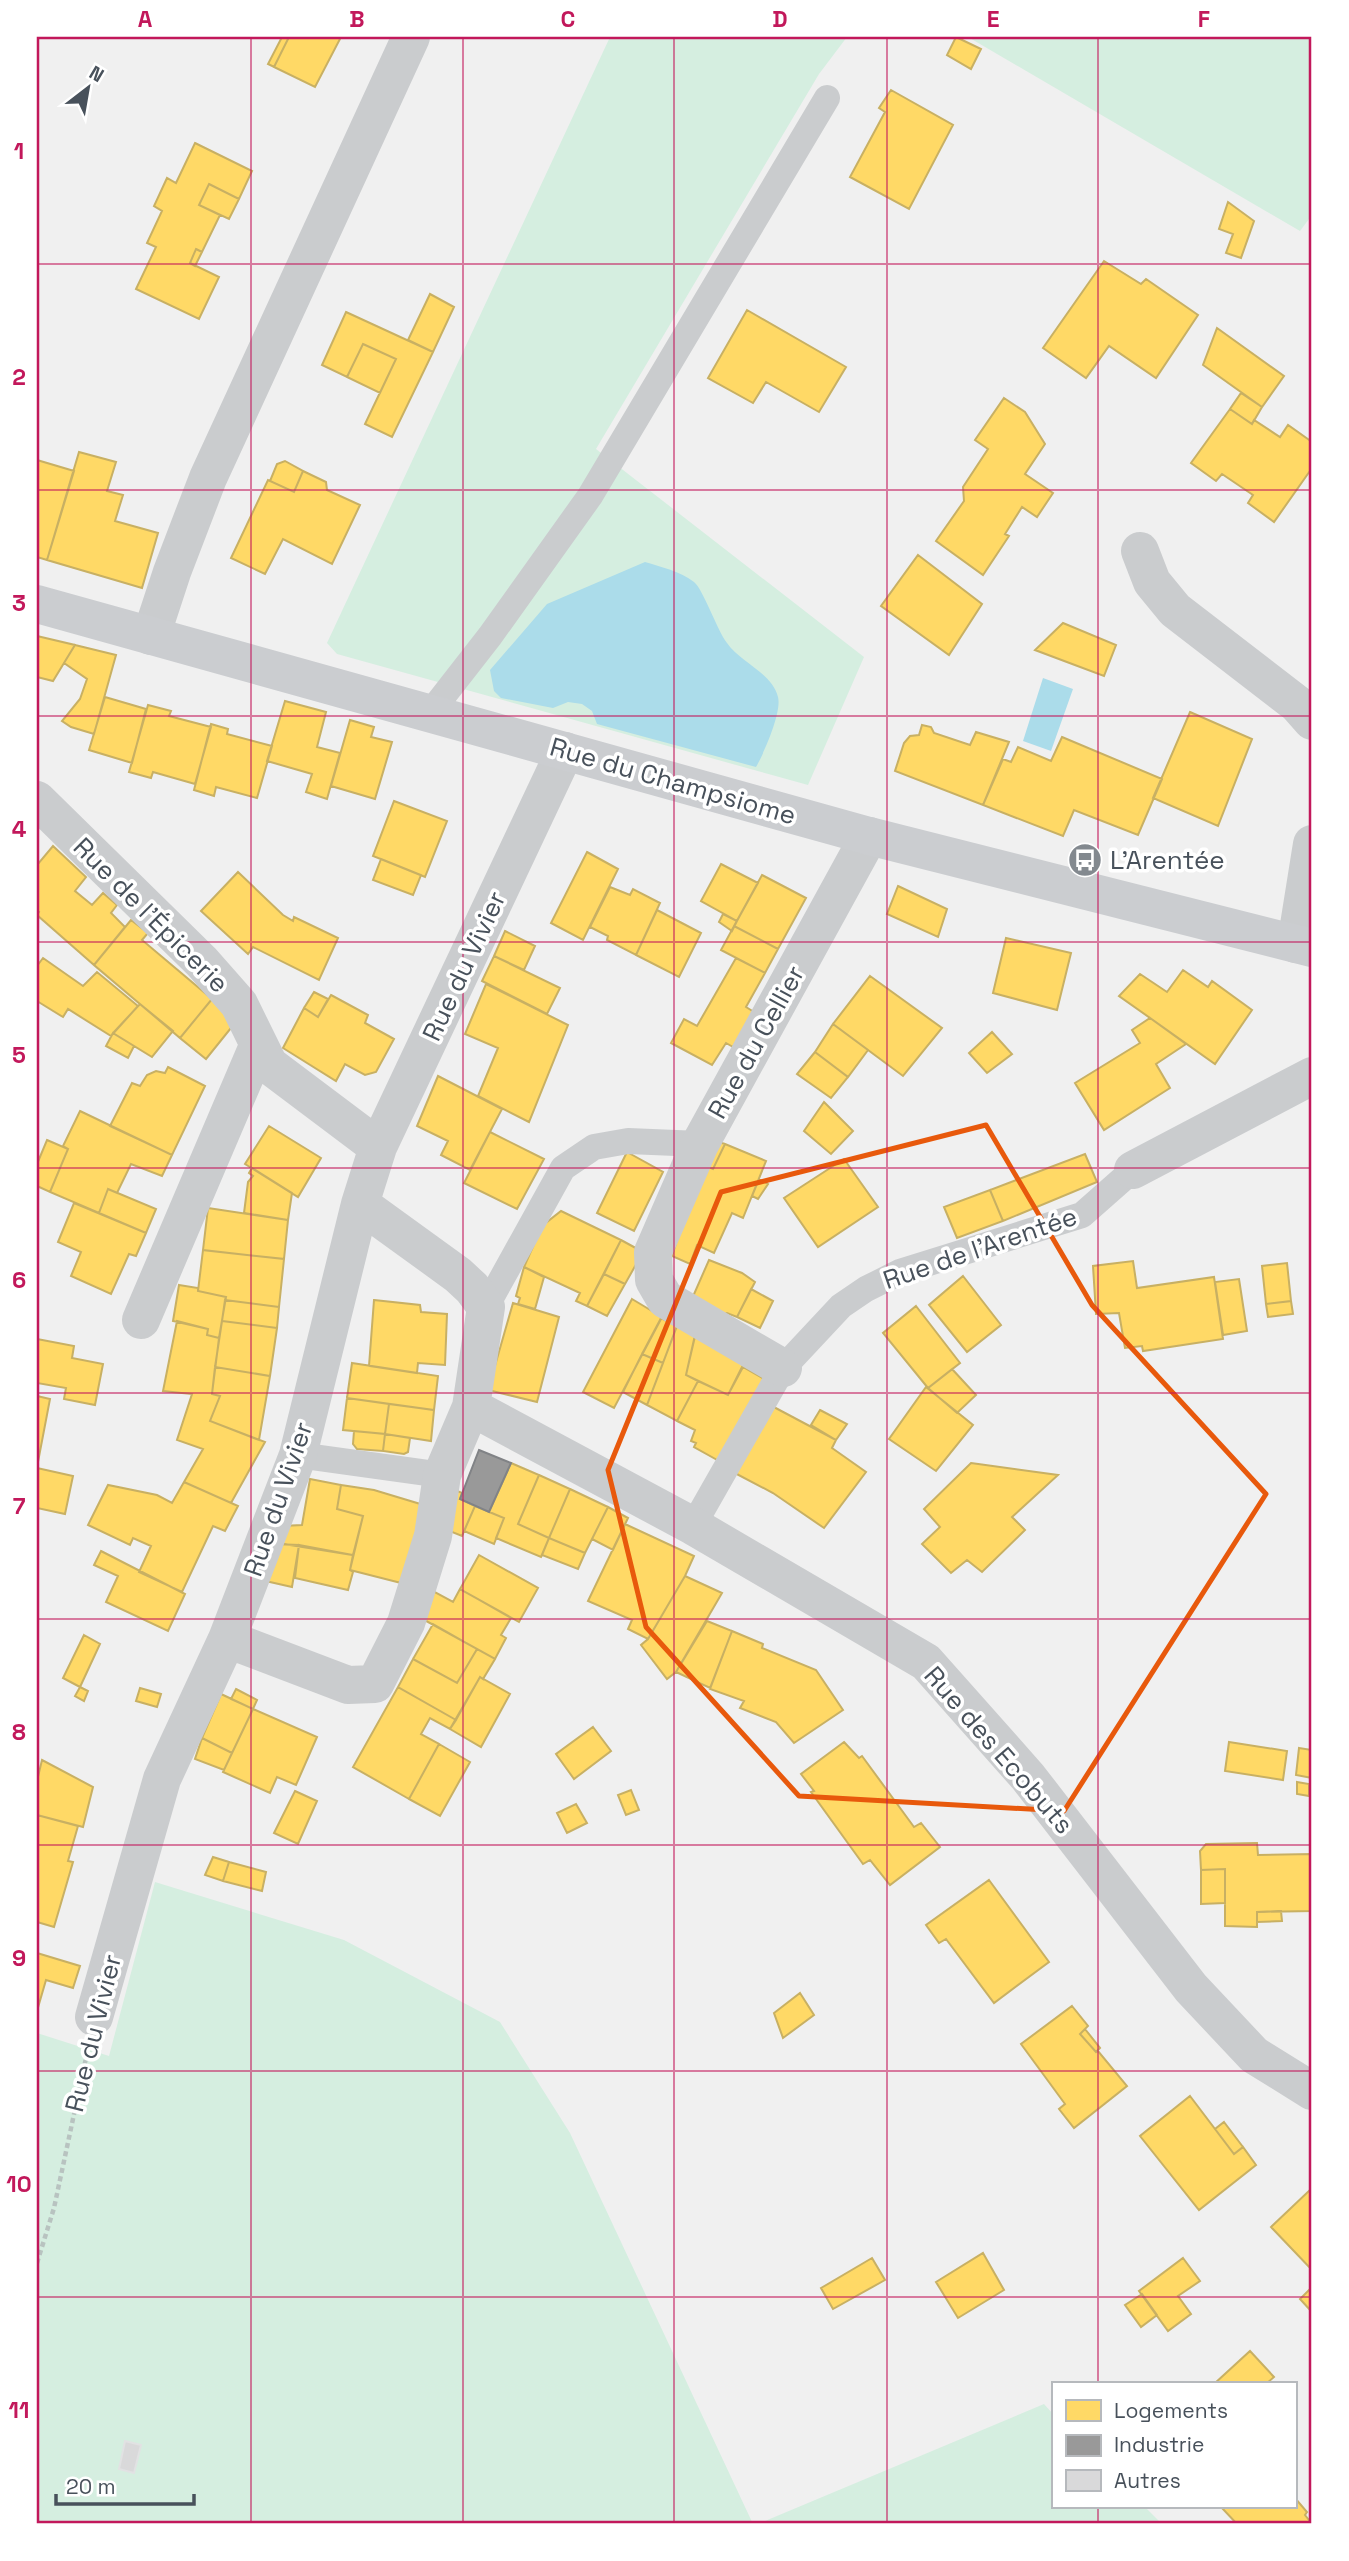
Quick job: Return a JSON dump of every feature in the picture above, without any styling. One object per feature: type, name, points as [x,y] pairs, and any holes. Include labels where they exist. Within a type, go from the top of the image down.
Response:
[{"type":"street","points":[[151,636],[208,478],[411,37]]},
{"type":"street","points":[[1140,551],[1152,582],[1175,610],[1297,704],[1312,721]]},
{"type":"street","name":"Rue du Champsiome","points":[[37,604],[869,836],[1304,946]]},
{"type":"street","name":"Rue du Vivier","points":[[94,2017],[162,1779],[227,1639],[298,1455],[360,1204],[378,1147],[565,751]]},
{"type":"street","name":"Rue de l'Épicerie","points":[[37,800],[202,962],[239,1004],[269,1065],[378,1147]]},
{"type":"street","name":"Rue du Cellier","points":[[783,1368],[665,1299],[654,1280],[653,1252],[700,1144],[869,836]]},
{"type":"street","points":[[1304,946],[1312,844]]},
{"type":"street","points":[[141,1320],[258,1046]]},
{"type":"street","name":"Rue de l'Arentée","points":[[1133,1170],[1312,1076]]},
{"type":"street","points":[[227,1639],[348,1685],[375,1684],[407,1623],[433,1536],[442,1475],[471,1407],[486,1307],[458,1275],[360,1204]]},
{"type":"street","name":"Rue des Ecobuts","points":[[471,1407],[693,1526],[926,1662],[1028,1777],[1191,1987],[1254,2056],[1312,2091]]},
{"type":"lane","points":[[430,713],[490,636],[590,496],[827,98]]},
{"type":"lane","points":[[486,1307],[563,1168],[594,1147],[628,1141],[700,1144]]},
{"type":"lane","name":"Rue de l'Arentée","points":[[693,1526],[783,1368],[841,1306],[866,1289],[900,1272],[1082,1215],[1133,1170]]},
{"type":"lane","points":[[298,1455],[442,1475]]},
{"type":"path","name":"Rue du Vivier","points":[[37,2263],[54,2208],[94,2017]]},
{"type":"highlighted area","points":[[986,1125],[1092,1305],[1266,1494],[1064,1811],[799,1796],[646,1627],[608,1470],[721,1192]]},
{"type":"green space","points":[[610,37],[847,37],[819,74],[596,449],[864,657],[808,785],[337,654],[327,643]]},
{"type":"green space","points":[[968,37],[1312,37],[1312,215],[1300,231]]},
{"type":"green space","points":[[155,1882],[344,1940],[500,2022],[570,2133],[753,2524],[37,2524],[37,2033],[109,2056]]},
{"type":"green space","points":[[1044,2404],[1052,2413],[1052,2508],[1146,2508],[1162,2524],[758,2524]]},
{"type":"water","points":[[645,562],[677,572],[694,582],[727,643],[775,689],[779,704],[775,722],[756,767],[597,724],[592,711],[582,704],[568,702],[553,708],[501,698],[494,691],[490,670],[547,604]]},
{"type":"water","points":[[1043,678],[1073,689],[1051,751],[1023,741]]},
{"type":"building: Logements","points":[[282,37],[289,37],[274,67],[268,64]]},
{"type":"building: Logements","points":[[289,37],[341,37],[315,87],[274,67]]},
{"type":"building: Logements","points":[[956,37],[981,49],[971,69],[947,55]]},
{"type":"building: Logements","points":[[891,90],[953,125],[909,209],[850,177],[885,112],[879,108]]},
{"type":"building: Logements","points":[[195,143],[252,171],[239,199],[209,184],[199,205],[220,215],[202,252],[196,249],[190,263],[219,277],[199,319],[136,289],[156,247],[147,243],[162,211],[154,206],[167,178],[176,183]]},
{"type":"building: Logements","points":[[209,184],[239,199],[229,219],[199,205]]},
{"type":"building: Logements","points":[[1228,202],[1254,221],[1241,258],[1226,253],[1233,234],[1219,229]]},
{"type":"building: Logements","points":[[196,249],[202,252],[195,266],[190,263]]},
{"type":"building: Logements","points":[[1104,261],[1141,284],[1146,279],[1198,315],[1156,378],[1109,346],[1086,378],[1043,348]]},
{"type":"building: Logements","points":[[430,294],[454,307],[433,352],[408,340]]},
{"type":"building: Logements","points":[[747,310],[846,367],[819,412],[766,382],[753,403],[708,378]]},
{"type":"building: Logements","points":[[346,312],[433,352],[392,437],[365,424],[396,359],[363,344],[347,377],[322,365]]},
{"type":"building: Logements","points":[[1217,328],[1284,376],[1262,407],[1203,365]]},
{"type":"building: Logements","points":[[363,344],[396,359],[380,393],[347,377]]},
{"type":"building: Logements","points":[[1241,393],[1262,407],[1252,424],[1230,409]]},
{"type":"building: Logements","points":[[1004,398],[1025,412],[1045,444],[1025,474],[1053,493],[1037,517],[1022,507],[1005,534],[1009,536],[983,575],[936,541],[964,501],[963,487],[988,449],[975,440]]},
{"type":"building: Logements","points":[[1230,409],[1252,424],[1254,420],[1280,437],[1288,425],[1312,442],[1312,468],[1274,522],[1248,503],[1253,495],[1222,474],[1216,481],[1191,463]]},
{"type":"building: Logements","points":[[79,452],[116,462],[107,491],[123,495],[115,521],[158,533],[142,588],[47,560]]},
{"type":"building: Logements","points":[[37,460],[74,471],[47,560],[37,557]]},
{"type":"building: Logements","points":[[285,461],[303,471],[294,492],[270,481],[277,464]]},
{"type":"building: Logements","points":[[303,471],[326,482],[327,490],[360,505],[332,564],[283,539],[265,574],[231,558],[268,480],[294,492]]},
{"type":"building: Logements","points":[[918,555],[982,604],[949,655],[881,606]]},
{"type":"building: Logements","points":[[1063,623],[1116,645],[1104,676],[1035,650]]},
{"type":"building: Logements","points":[[37,636],[75,645],[53,681],[37,677]]},
{"type":"building: Logements","points":[[75,645],[116,655],[94,734],[71,727],[62,721],[80,699],[87,679],[64,663]]},
{"type":"building: Logements","points":[[105,697],[146,709],[132,763],[89,750]]},
{"type":"building: Logements","points":[[285,701],[326,712],[317,747],[340,753],[327,799],[306,792],[312,774],[267,761]]},
{"type":"building: Logements","points":[[148,705],[171,711],[169,716],[211,727],[195,784],[153,772],[151,778],[129,772]]},
{"type":"building: Logements","points":[[1190,712],[1252,739],[1218,826],[1153,798]]},
{"type":"building: Logements","points":[[350,720],[374,727],[371,737],[392,742],[375,799],[331,786]]},
{"type":"building: Logements","points":[[211,724],[228,729],[227,734],[272,746],[257,798],[216,787],[214,796],[194,790]]},
{"type":"building: Logements","points":[[922,725],[931,727],[934,733],[970,745],[976,732],[1009,742],[983,805],[895,771],[904,743],[910,736],[919,735]]},
{"type":"building: Logements","points":[[1062,737],[1162,779],[1138,835],[1074,810],[1063,836],[983,805],[1003,759],[1011,762],[1018,747],[1051,761]]},
{"type":"building: Logements","points":[[394,801],[447,821],[425,877],[373,856]]},
{"type":"building: Logements","points":[[53,846],[86,877],[75,891],[92,905],[103,893],[117,905],[111,913],[125,927],[94,965],[37,915],[37,865]]},
{"type":"building: Logements","points":[[587,852],[618,869],[583,940],[551,923]]},
{"type":"building: Logements","points":[[381,859],[421,875],[413,895],[373,880]]},
{"type":"building: Logements","points":[[721,864],[758,883],[737,921],[701,901]]},
{"type":"building: Logements","points":[[238,872],[283,915],[293,921],[294,917],[338,938],[319,980],[253,947],[248,954],[201,911]]},
{"type":"building: Logements","points":[[762,875],[806,898],[778,949],[734,926]]},
{"type":"building: Logements","points":[[898,886],[947,909],[938,937],[887,914]]},
{"type":"building: Logements","points":[[610,887],[630,895],[633,889],[660,903],[636,955],[607,940],[608,936],[590,927]]},
{"type":"building: Logements","points":[[657,910],[701,933],[679,977],[636,955]]},
{"type":"building: Logements","points":[[723,914],[737,921],[732,931],[719,922]]},
{"type":"building: Logements","points":[[131,920],[148,933],[142,940],[212,999],[180,1038],[94,965]]},
{"type":"building: Logements","points":[[734,926],[778,949],[765,973],[721,950]]},
{"type":"building: Logements","points":[[505,931],[535,946],[524,970],[494,956]]},
{"type":"building: Logements","points":[[1006,938],[1071,953],[1057,1010],[993,993]]},
{"type":"building: Logements","points":[[494,956],[560,988],[547,1014],[482,981]]},
{"type":"building: Logements","points":[[43,958],[83,986],[97,972],[138,1006],[111,1036],[68,1009],[63,1017],[37,1001],[37,966]]},
{"type":"building: Logements","points":[[736,958],[765,973],[746,1007],[754,1012],[733,1047],[726,1043],[712,1065],[671,1043],[684,1019],[697,1026]]},
{"type":"building: Logements","points":[[1183,970],[1208,987],[1212,981],[1252,1010],[1215,1064],[1119,996],[1140,974],[1167,992]]},
{"type":"building: Logements","points":[[870,976],[942,1028],[903,1076],[833,1024]]},
{"type":"building: Logements","points":[[486,984],[568,1025],[529,1122],[478,1096],[498,1048],[465,1034]]},
{"type":"building: Logements","points":[[314,992],[328,999],[318,1017],[304,1008]]},
{"type":"building: Logements","points":[[331,995],[368,1015],[365,1023],[394,1039],[376,1072],[365,1075],[345,1064],[336,1081],[283,1048],[304,1008],[318,1017]]},
{"type":"building: Logements","points":[[212,999],[235,1023],[206,1059],[180,1038]]},
{"type":"building: Logements","points":[[140,1004],[173,1031],[152,1057],[113,1033]]},
{"type":"building: Logements","points":[[1150,1018],[1186,1044],[1156,1064],[1170,1088],[1104,1130],[1075,1083],[1140,1043],[1132,1030]]},
{"type":"building: Logements","points":[[833,1024],[868,1050],[848,1077],[815,1052]]},
{"type":"building: Logements","points":[[992,1032],[1012,1054],[987,1073],[969,1053]]},
{"type":"building: Logements","points":[[113,1033],[134,1046],[128,1058],[106,1046]]},
{"type":"building: Logements","points":[[815,1052],[848,1077],[831,1098],[797,1074]]},
{"type":"building: Logements","points":[[168,1067],[205,1086],[172,1155],[110,1126],[132,1083],[140,1086],[147,1075],[156,1071],[165,1073]]},
{"type":"building: Logements","points":[[438,1076],[502,1109],[470,1170],[441,1155],[448,1141],[417,1126]]},
{"type":"building: Logements","points":[[824,1102],[853,1131],[831,1154],[804,1131]]},
{"type":"building: Logements","points":[[80,1111],[172,1155],[162,1176],[131,1164],[117,1193],[108,1189],[99,1213],[50,1192],[68,1149],[63,1146]]},
{"type":"building: Logements","points":[[269,1126],[321,1158],[298,1197],[245,1164]]},
{"type":"building: Logements","points":[[490,1132],[544,1159],[517,1209],[464,1183]]},
{"type":"building: Logements","points":[[711,1139],[725,1144],[713,1169],[701,1164]]},
{"type":"building: Logements","points":[[47,1140],[68,1149],[50,1192],[37,1186],[37,1164]]},
{"type":"building: Logements","points":[[725,1144],[766,1161],[743,1218],[732,1213],[714,1253],[697,1245],[690,1264],[672,1256],[701,1164],[713,1169]]},
{"type":"building: Logements","points":[[627,1152],[663,1172],[634,1231],[597,1213]]},
{"type":"building: Logements","points":[[1085,1154],[1097,1182],[1003,1221],[990,1190]]},
{"type":"building: Logements","points":[[844,1159],[878,1207],[818,1247],[784,1198]]},
{"type":"building: Logements","points":[[252,1168],[292,1193],[288,1220],[244,1213],[248,1182],[253,1176],[249,1173]]},
{"type":"building: Logements","points":[[759,1179],[768,1184],[758,1199],[752,1196]]},
{"type":"building: Logements","points":[[108,1189],[156,1209],[146,1233],[99,1213]]},
{"type":"building: Logements","points":[[990,1190],[1003,1221],[957,1238],[944,1207]]},
{"type":"building: Logements","points":[[74,1203],[146,1233],[136,1256],[129,1254],[111,1294],[71,1276],[81,1252],[58,1242]]},
{"type":"building: Logements","points":[[208,1208],[288,1220],[284,1259],[203,1250]]},
{"type":"building: Logements","points":[[561,1211],[621,1240],[587,1306],[576,1301],[580,1293],[524,1267],[542,1226]]},
{"type":"building: Logements","points":[[621,1240],[643,1252],[625,1284],[604,1274]]},
{"type":"building: Logements","points":[[203,1250],[284,1259],[279,1307],[225,1300],[226,1297],[198,1291]]},
{"type":"building: Logements","points":[[709,1260],[742,1273],[755,1282],[737,1317],[727,1313],[723,1315],[691,1301]]},
{"type":"building: Logements","points":[[1133,1261],[1137,1288],[1214,1277],[1223,1339],[1143,1351],[1142,1346],[1125,1348],[1119,1313],[1096,1314],[1093,1266]]},
{"type":"building: Logements","points":[[1287,1263],[1291,1301],[1266,1304],[1262,1266]]},
{"type":"building: Logements","points":[[524,1267],[544,1277],[535,1309],[518,1304],[520,1298],[516,1296]]},
{"type":"building: Logements","points":[[604,1274],[625,1284],[607,1316],[587,1306]]},
{"type":"building: Logements","points":[[963,1276],[1001,1325],[967,1352],[929,1305]]},
{"type":"building: Logements","points":[[1239,1279],[1247,1331],[1223,1335],[1215,1282]]},
{"type":"building: Logements","points":[[179,1285],[226,1297],[219,1338],[207,1335],[208,1329],[173,1321]]},
{"type":"building: Logements","points":[[751,1289],[773,1301],[760,1328],[737,1317]]},
{"type":"building: Logements","points":[[632,1299],[662,1317],[614,1408],[583,1392]]},
{"type":"building: Logements","points":[[225,1300],[279,1307],[277,1328],[222,1321]]},
{"type":"building: Logements","points":[[374,1300],[420,1305],[421,1312],[447,1314],[445,1365],[418,1363],[417,1373],[369,1366]]},
{"type":"building: Logements","points":[[1291,1301],[1293,1314],[1268,1317],[1266,1304]]},
{"type":"building: Logements","points":[[513,1303],[559,1317],[537,1402],[488,1390]]},
{"type":"building: Logements","points":[[916,1306],[960,1363],[928,1388],[883,1333]]},
{"type":"building: Logements","points":[[661,1318],[677,1326],[663,1363],[642,1354]]},
{"type":"building: Logements","points":[[177,1321],[208,1329],[207,1335],[219,1338],[212,1394],[220,1396],[210,1421],[265,1442],[231,1503],[184,1482],[203,1449],[177,1440],[192,1394],[163,1391]]},
{"type":"building: Logements","points":[[222,1321],[277,1328],[270,1376],[215,1367]]},
{"type":"building: Logements","points":[[677,1326],[695,1335],[686,1375],[698,1381],[677,1421],[647,1405]]},
{"type":"building: Logements","points":[[696,1332],[746,1359],[728,1395],[686,1375]]},
{"type":"building: Logements","points":[[37,1339],[74,1346],[72,1358],[103,1364],[95,1405],[64,1399],[66,1388],[37,1383]]},
{"type":"building: Logements","points":[[642,1354],[663,1363],[647,1405],[623,1392]]},
{"type":"building: Logements","points":[[352,1363],[438,1376],[434,1410],[347,1398]]},
{"type":"building: Logements","points":[[215,1367],[270,1376],[259,1440],[210,1421],[220,1396],[212,1394]]},
{"type":"building: Logements","points":[[743,1367],[764,1379],[719,1461],[694,1447],[696,1443],[691,1441],[695,1430],[677,1421],[698,1381],[728,1395]]},
{"type":"building: Logements","points":[[952,1369],[976,1395],[957,1413],[928,1388]]},
{"type":"building: Logements","points":[[926,1387],[973,1425],[936,1471],[889,1439]]},
{"type":"building: Logements","points":[[37,1396],[50,1399],[38,1462],[37,1461]]},
{"type":"building: Logements","points":[[347,1398],[389,1404],[385,1434],[343,1430]]},
{"type":"building: Logements","points":[[389,1404],[434,1410],[431,1441],[385,1434]]},
{"type":"building: Logements","points":[[770,1405],[836,1440],[832,1448],[866,1472],[824,1528],[773,1493],[731,1471]]},
{"type":"building: Logements","points":[[820,1410],[847,1424],[836,1440],[811,1425]]},
{"type":"building: Logements","points":[[354,1431],[385,1434],[383,1451],[357,1449],[353,1444]]},
{"type":"building: Logements","points":[[385,1434],[410,1438],[408,1452],[404,1454],[383,1451]]},
{"type":"building: Logements","points":[[511,1463],[539,1475],[518,1524],[549,1538],[541,1557],[496,1538],[504,1518],[489,1512]]},
{"type":"building: Logements","points":[[971,1463],[1058,1475],[1012,1517],[1025,1530],[982,1572],[967,1560],[951,1573],[922,1544],[940,1527],[924,1509]]},
{"type":"building: Logements","points":[[37,1468],[73,1476],[65,1514],[37,1508]]},
{"type":"building: Logements","points":[[539,1475],[570,1489],[549,1538],[518,1524]]},
{"type":"building: Logements","points":[[310,1479],[341,1485],[337,1509],[363,1516],[353,1555],[283,1544],[282,1526],[302,1525]]},
{"type":"building: Logements","points":[[184,1482],[238,1506],[225,1531],[213,1526],[182,1592],[139,1572],[151,1546],[133,1538],[130,1545],[88,1525],[108,1485],[157,1495],[172,1503]]},
{"type":"building: Logements","points":[[341,1485],[374,1490],[427,1506],[405,1584],[350,1570],[363,1516],[337,1509]]},
{"type":"building: Logements","points":[[453,1489],[462,1493],[460,1499],[475,1506],[462,1536],[442,1528]]},
{"type":"building: Logements","points":[[570,1489],[608,1507],[585,1553],[549,1538]]},
{"type":"building: Logements","points":[[475,1506],[504,1518],[494,1544],[464,1531]]},
{"type":"building: Logements","points":[[608,1507],[628,1518],[613,1550],[592,1539]]},
{"type":"building: Logements","points":[[625,1524],[694,1556],[648,1639],[628,1629],[632,1620],[588,1601]]},
{"type":"building: Logements","points":[[549,1538],[585,1553],[578,1569],[542,1555]]},
{"type":"building: Logements","points":[[272,1544],[299,1545],[292,1587],[261,1580]]},
{"type":"building: Logements","points":[[299,1545],[353,1555],[350,1570],[353,1572],[348,1590],[295,1578]]},
{"type":"building: Logements","points":[[101,1551],[185,1594],[168,1631],[106,1602],[118,1576],[94,1565]]},
{"type":"building: Logements","points":[[479,1555],[538,1588],[519,1622],[460,1589]]},
{"type":"building: Logements","points":[[685,1576],[722,1593],[676,1672],[667,1679],[641,1645],[648,1639]]},
{"type":"building: Logements","points":[[460,1589],[511,1618],[501,1635],[506,1638],[495,1659],[419,1617],[433,1591],[453,1602]]},
{"type":"building: Logements","points":[[707,1621],[732,1631],[710,1688],[676,1672]]},
{"type":"building: Logements","points":[[433,1624],[477,1649],[457,1683],[413,1659]]},
{"type":"building: Logements","points":[[732,1631],[763,1644],[762,1648],[816,1670],[843,1710],[794,1743],[776,1722],[740,1708],[744,1701],[710,1689]]},
{"type":"building: Logements","points":[[84,1635],[100,1644],[80,1687],[63,1678]]},
{"type":"building: Logements","points":[[477,1649],[495,1659],[483,1679],[480,1677],[456,1720],[398,1687],[413,1659],[457,1683]]},
{"type":"building: Logements","points":[[480,1677],[510,1694],[481,1747],[450,1729]]},
{"type":"building: Logements","points":[[80,1687],[88,1691],[84,1701],[75,1696]]},
{"type":"building: Logements","points":[[398,1687],[456,1720],[450,1729],[430,1718],[421,1734],[439,1744],[409,1799],[353,1767]]},
{"type":"building: Logements","points":[[140,1688],[161,1694],[157,1707],[136,1701]]},
{"type":"building: Logements","points":[[236,1689],[257,1700],[253,1709],[231,1699]]},
{"type":"building: Logements","points":[[221,1694],[253,1709],[232,1753],[202,1738]]},
{"type":"building: Logements","points":[[253,1709],[317,1737],[296,1785],[277,1777],[270,1793],[223,1772]]},
{"type":"building: Logements","points":[[593,1727],[611,1751],[574,1779],[556,1754]]},
{"type":"building: Logements","points":[[202,1738],[232,1753],[224,1770],[195,1759]]},
{"type":"building: Logements","points":[[844,1742],[859,1758],[862,1756],[914,1827],[921,1823],[940,1847],[890,1885],[870,1860],[863,1864],[801,1774]]},
{"type":"building: Logements","points":[[1229,1742],[1287,1751],[1283,1780],[1225,1771]]},
{"type":"building: Logements","points":[[439,1744],[470,1762],[440,1816],[409,1799]]},
{"type":"building: Logements","points":[[1299,1748],[1312,1750],[1312,1778],[1296,1775]]},
{"type":"building: Logements","points":[[42,1760],[93,1787],[83,1827],[37,1815],[37,1781]]},
{"type":"building: Logements","points":[[1297,1782],[1309,1784],[1309,1796],[1297,1794]]},
{"type":"building: Logements","points":[[631,1790],[639,1810],[626,1815],[618,1795]]},
{"type":"building: Logements","points":[[295,1791],[317,1801],[298,1844],[274,1833]]},
{"type":"building: Logements","points":[[576,1804],[587,1823],[567,1833],[557,1813]]},
{"type":"building: Logements","points":[[37,1815],[78,1826],[68,1861],[73,1862],[54,1927],[37,1922]]},
{"type":"building: Logements","points":[[1257,1843],[1258,1855],[1312,1854],[1312,1911],[1257,1912],[1257,1927],[1225,1926],[1225,1869],[1201,1870],[1200,1851],[1206,1844]]},
{"type":"building: Logements","points":[[213,1857],[229,1862],[223,1881],[205,1875]]},
{"type":"building: Logements","points":[[229,1862],[266,1872],[262,1891],[223,1881]]},
{"type":"building: Logements","points":[[1225,1869],[1225,1903],[1201,1904],[1201,1870]]},
{"type":"building: Logements","points":[[989,1880],[1049,1962],[994,2003],[946,1939],[939,1943],[926,1925]]},
{"type":"building: Logements","points":[[1281,1911],[1282,1921],[1257,1922],[1257,1912]]},
{"type":"building: Logements","points":[[37,1953],[80,1966],[73,1988],[46,1980],[37,2011]]},
{"type":"building: Logements","points":[[800,1993],[814,2015],[783,2038],[774,2013]]},
{"type":"building: Logements","points":[[1072,2006],[1088,2026],[1080,2034],[1127,2086],[1074,2128],[1059,2109],[1065,2104],[1021,2044]]},
{"type":"building: Logements","points":[[1085,2029],[1100,2048],[1096,2052],[1080,2034]]},
{"type":"building: Logements","points":[[1190,2096],[1234,2154],[1243,2147],[1256,2165],[1199,2210],[1140,2136]]},
{"type":"building: Logements","points":[[1224,2122],[1243,2147],[1234,2154],[1215,2129]]},
{"type":"building: Logements","points":[[1312,2188],[1312,2270],[1271,2227]]},
{"type":"building: Logements","points":[[983,2253],[1004,2290],[958,2318],[936,2282]]},
{"type":"building: Logements","points":[[872,2258],[885,2280],[833,2309],[821,2288]]},
{"type":"building: Logements","points":[[1183,2258],[1200,2281],[1178,2296],[1191,2314],[1168,2331],[1139,2291]]},
{"type":"building: Logements","points":[[1312,2287],[1312,2310],[1311,2311],[1300,2299]]},
{"type":"building: Logements","points":[[1142,2294],[1157,2315],[1141,2327],[1125,2305]]},
{"type":"building: Logements","points":[[1250,2351],[1274,2377],[1268,2382],[1216,2382]]},
{"type":"building: Logements","points":[[1296,2499],[1307,2512],[1305,2515],[1312,2524],[1237,2524],[1222,2508],[1296,2508]]},
{"type":"building: Industrie","points":[[479,1450],[511,1463],[489,1512],[460,1499]]},
{"type":"building: Autres","points":[[125,2441],[141,2445],[134,2473],[119,2469]]},
{"type":"place","name":"L'Arentée","points":[[1085,860]]}]
